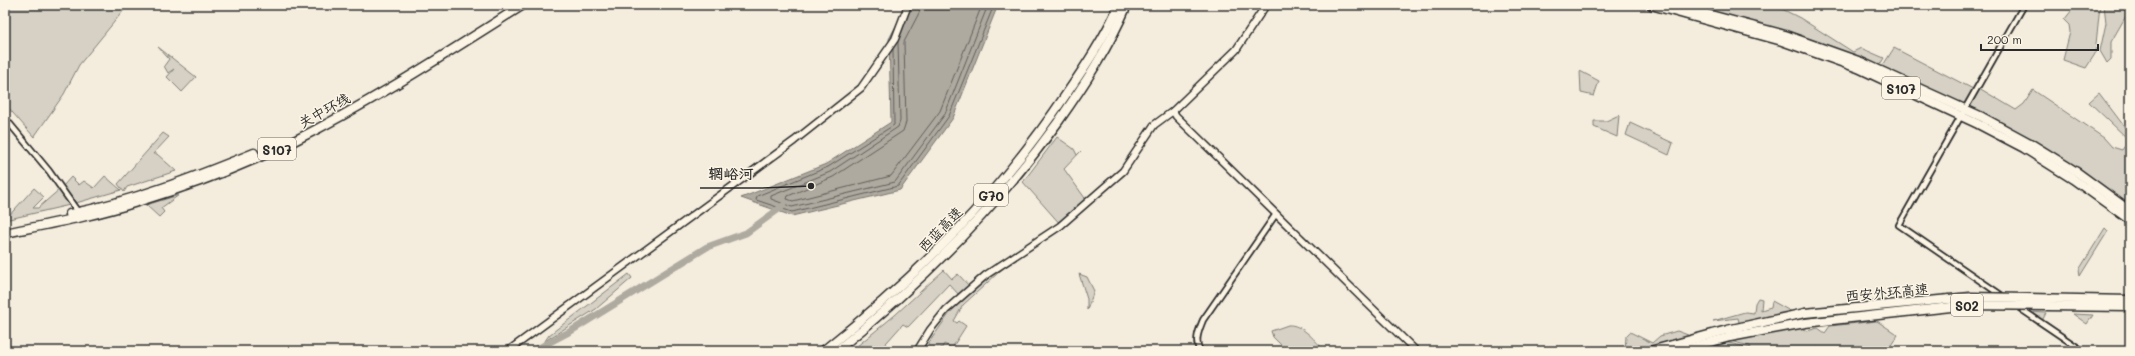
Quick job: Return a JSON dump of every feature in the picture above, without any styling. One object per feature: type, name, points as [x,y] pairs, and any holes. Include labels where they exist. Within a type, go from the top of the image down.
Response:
[{"type":"highway","name":"关中环线","points":[[5,227],[78,212],[135,196],[222,166],[290,138],[402,76],[514,5]]},
{"type":"highway","name":"关中环线","points":[[5,233],[80,217],[137,202],[231,169],[285,145],[402,82],[523,5]]},
{"type":"highway","name":"西蓝高速","points":[[823,351],[876,310],[932,257],[993,194],[1040,134],[1080,75],[1119,5]]},
{"type":"highway","name":"西蓝高速","points":[[836,351],[877,318],[941,260],[997,200],[1090,78],[1127,5]]},
{"type":"highway","name":"S107","points":[[1650,5],[1782,42],[1858,68],[2028,142],[2078,172],[2130,211]]},
{"type":"highway","name":"S107","points":[[1673,5],[1785,35],[1862,62],[1962,113],[2024,148],[2073,179],[2130,220]]},
{"type":"highway","name":"西安外环高速","points":[[1650,351],[1727,330],[1805,313],[1970,298],[2130,300]]},
{"type":"highway","name":"西安外环高速","points":[[1677,351],[1730,337],[1805,323],[1969,305],[2130,307]]},
{"type":"street","points":[[508,351],[788,145],[861,88],[895,39],[908,5]]},
{"type":"street","points":[[917,351],[930,330],[946,310],[986,275],[1060,226],[1123,171],[1154,126],[1173,111],[1236,50],[1266,5]]},
{"type":"street","points":[[2024,5],[1899,225],[2082,351]]},
{"type":"street","points":[[1173,111],[1176,116],[1416,351]]},
{"type":"street","points":[[5,118],[49,170],[78,212]]},
{"type":"street","points":[[1200,351],[1197,346],[1197,335],[1203,320],[1276,214]]},
{"type":"shaded area","points":[[5,5],[128,5],[79,65],[64,94],[34,137],[5,104]]},
{"type":"shaded area","points":[[1688,5],[1774,5],[1800,18],[1853,52],[1861,48],[1884,58],[1877,69]]},
{"type":"shaded area","points":[[2076,5],[2100,5],[2095,54],[2086,68],[2063,60],[2070,32],[2069,25],[2064,20]]},
{"type":"shaded area","points":[[2104,5],[2130,5],[2130,9],[2111,42],[2111,59],[2107,63],[2100,51],[2106,23]]},
{"type":"shaded area","points":[[158,47],[196,77],[182,92],[167,77],[174,69],[168,73],[164,66],[169,59]]},
{"type":"shaded area","points":[[1894,48],[1975,90],[1964,109],[1880,70]]},
{"type":"shaded area","points":[[1580,71],[1599,81],[1594,96],[1581,93]]},
{"type":"shaded area","points":[[1979,88],[2016,110],[2024,104],[2033,90],[2104,138],[2112,147],[2122,150],[2129,140],[2089,102],[2099,93],[2130,134],[2130,212],[1968,110]]},
{"type":"shaded area","points":[[1619,115],[1617,137],[1594,127],[1594,121],[1606,121]]},
{"type":"shaded area","points":[[1630,123],[1673,143],[1669,155],[1626,135]]},
{"type":"shaded area","points":[[163,133],[169,137],[153,154],[157,154],[176,171],[127,187],[124,192],[118,184]]},
{"type":"shaded area","points":[[1057,137],[1074,149],[1077,155],[1081,151],[1064,169],[1090,205],[1061,225],[1023,182]]},
{"type":"shaded area","points":[[105,176],[121,190],[76,203],[63,186],[71,177],[79,185],[84,181],[94,188]]},
{"type":"shaded area","points":[[34,188],[44,197],[33,208],[38,208],[61,188],[74,204],[5,220]]},
{"type":"shaded area","points":[[179,195],[161,208],[164,212],[159,217],[146,205]]},
{"type":"shaded area","points":[[2105,228],[2108,231],[2080,276],[2079,270]]},
{"type":"shaded area","points":[[1010,262],[963,305],[954,321],[957,323],[959,321],[966,326],[952,348],[944,344],[940,351],[923,351],[954,307],[981,281]]},
{"type":"shaded area","points":[[944,270],[952,279],[958,274],[969,286],[959,295],[949,284],[908,327],[903,324],[879,351],[851,351],[895,315]]},
{"type":"shaded area","points":[[629,274],[632,278],[596,309],[545,341],[549,335]]},
{"type":"shaded area","points":[[1079,274],[1087,277],[1094,291],[1087,310],[1087,299]]},
{"type":"shaded area","points":[[1758,298],[1762,299],[1761,310],[1771,307],[1772,301],[1801,317],[1803,329],[1807,331],[1818,328],[1825,333],[1830,326],[1877,321],[1898,335],[1887,351],[1863,351],[1860,349],[1860,351],[1827,351],[1817,348],[1816,351],[1625,351],[1626,336],[1630,332],[1652,343],[1660,336],[1677,331],[1688,335],[1692,349],[1720,341],[1751,348],[1750,346],[1726,340],[1742,335],[1738,318],[1713,321],[1745,312],[1754,313],[1755,303]]},
{"type":"shaded area","points":[[2030,312],[2046,313],[2042,321]]},
{"type":"shaded area","points":[[2073,314],[2093,315],[2087,324]]},
{"type":"shaded area","points":[[1288,325],[1298,327],[1307,333],[1322,348],[1320,351],[1278,351],[1282,346],[1273,337],[1271,331]]},
{"type":"water","points":[[907,5],[998,5],[953,118],[900,190],[792,216],[741,198],[826,164],[891,122],[889,39]]},
{"type":"waterway","points":[[533,351],[571,331],[707,247],[746,233],[783,206]]},
{"type":"place","name":"辋峪河","points":[[811,186]]}]
